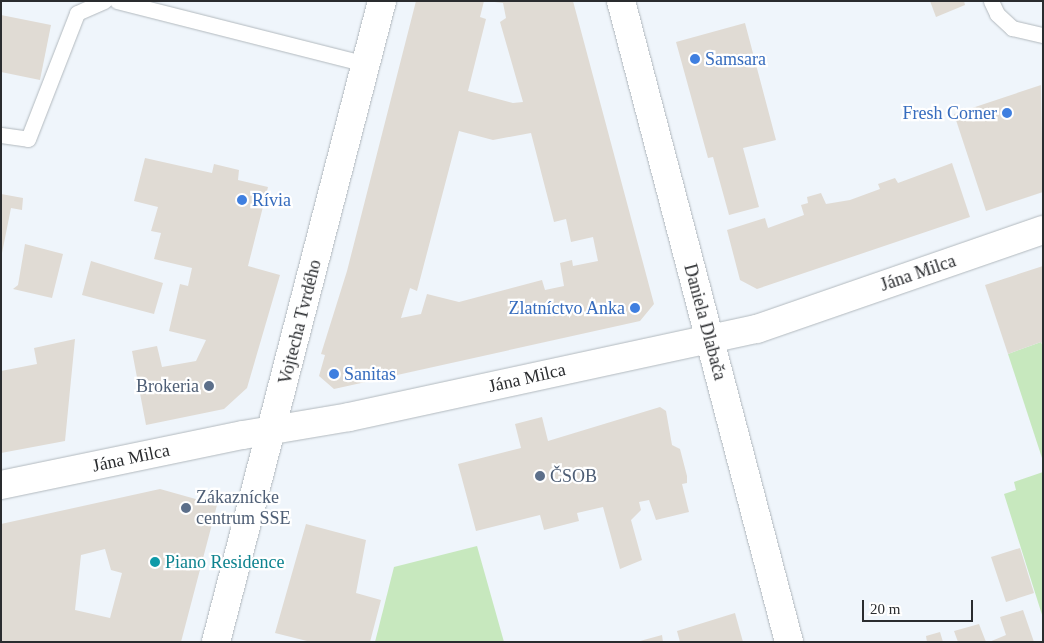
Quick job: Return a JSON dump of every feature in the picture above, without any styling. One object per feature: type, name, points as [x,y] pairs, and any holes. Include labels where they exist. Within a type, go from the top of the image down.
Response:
[{"type":"street","name":"Vojtecha Tvrdého","points":[[216,642],[382,1]]},
{"type":"street","name":"Daniela Dlabača","points":[[622,1],[789,642]]},
{"type":"street","name":"Jána Milca","points":[[1,485],[272,430],[349,417],[757,329],[1043,230]]},
{"type":"lane","points":[[1,135],[28,139],[77,13],[104,1]]},
{"type":"lane","points":[[117,1],[366,64]]},
{"type":"lane","points":[[991,1],[1004,22],[1023,33],[1043,35]]},
{"type":"green space","points":[[1041,342],[1043,347],[1043,461],[1008,354]]},
{"type":"green space","points":[[1043,472],[1043,618],[1004,494],[1016,490],[1014,482]]},
{"type":"green space","points":[[477,546],[504,642],[375,642],[394,567]]},
{"type":"building","points":[[416,1],[484,1],[480,17],[486,19],[468,91],[513,103],[523,102],[500,22],[506,18],[503,3],[486,1],[573,1],[654,304],[640,321],[334,389],[319,376],[325,355],[321,354],[347,271]],"holes":[[[459,131],[493,140],[531,133],[554,222],[566,219],[571,242],[593,237],[598,261],[573,266],[572,260],[560,263],[564,286],[545,290],[542,280],[459,302],[427,294],[421,314],[401,318],[410,288],[417,291]]]},
{"type":"building","points":[[930,1],[964,1],[965,5],[936,17]]},
{"type":"building","points":[[1,15],[51,25],[40,80],[1,72]]},
{"type":"building","points":[[745,23],[776,140],[743,148],[759,207],[729,215],[713,157],[708,158],[676,42]]},
{"type":"building","points":[[1041,85],[1043,192],[986,211],[954,114]]},
{"type":"building","points":[[145,158],[212,173],[214,164],[239,170],[238,180],[268,187],[248,266],[280,275],[247,388],[224,409],[146,425],[132,351],[157,346],[162,367],[196,361],[206,340],[169,331],[180,284],[188,286],[192,268],[154,259],[161,233],[151,231],[158,207],[134,201]]},
{"type":"building","points":[[952,163],[970,217],[757,289],[740,280],[727,230],[765,218],[768,228],[804,215],[801,205],[808,203],[807,197],[821,193],[826,204],[850,200],[880,189],[878,184],[895,178],[898,183]]},
{"type":"building","points":[[1,194],[23,198],[22,210],[11,208],[2,253]]},
{"type":"building","points":[[25,244],[63,254],[52,298],[13,289],[18,285]]},
{"type":"building","points":[[91,261],[163,283],[154,314],[82,295]]},
{"type":"building","points":[[1043,266],[1043,346],[1041,342],[1008,354],[985,285]]},
{"type":"building","points":[[75,339],[65,441],[1,453],[1,371],[37,364],[34,348]]},
{"type":"building","points":[[660,407],[666,411],[672,445],[680,449],[687,476],[687,483],[682,484],[689,512],[656,520],[649,500],[639,502],[641,510],[631,520],[642,560],[620,569],[603,507],[577,513],[579,521],[544,530],[540,515],[476,531],[458,464],[521,448],[515,424],[542,417],[548,441]]},
{"type":"building","name":"Piano Residence","points":[[160,489],[217,505],[181,642],[1,642],[1,524]],"holes":[[[105,549],[111,570],[122,573],[110,618],[75,610],[81,555]]]},
{"type":"building","points":[[306,524],[366,540],[356,593],[381,600],[370,642],[311,642],[275,633]]},
{"type":"building","points":[[1020,548],[1034,593],[1006,602],[991,557]]},
{"type":"building","points":[[1023,610],[1034,642],[989,642],[1006,635],[1000,617]]},
{"type":"building","points":[[735,613],[743,642],[680,642],[677,631]]},
{"type":"building","points":[[979,624],[986,642],[958,642],[954,631]]},
{"type":"building","points":[[940,632],[943,642],[927,642],[926,636]]},
{"type":"building","points":[[662,635],[663,642],[640,642],[640,641]]},
{"type":"place","name":"Samsara","points":[[695,59]]},
{"type":"place","name":"Fresh Corner","points":[[1007,113]]},
{"type":"place","name":"Rívia","points":[[242,200]]},
{"type":"place","name":"Zlatníctvo Anka","points":[[635,308]]},
{"type":"place","name":"Sanitas","points":[[334,374]]},
{"type":"place","name":"Brokeria","points":[[209,386]]},
{"type":"place","name":"ČSOB","points":[[540,476]]},
{"type":"place","name":"Zákaznícke centrum SSE","points":[[186,508]]},
{"type":"place","name":"Piano Residence","points":[[155,562]]}]
